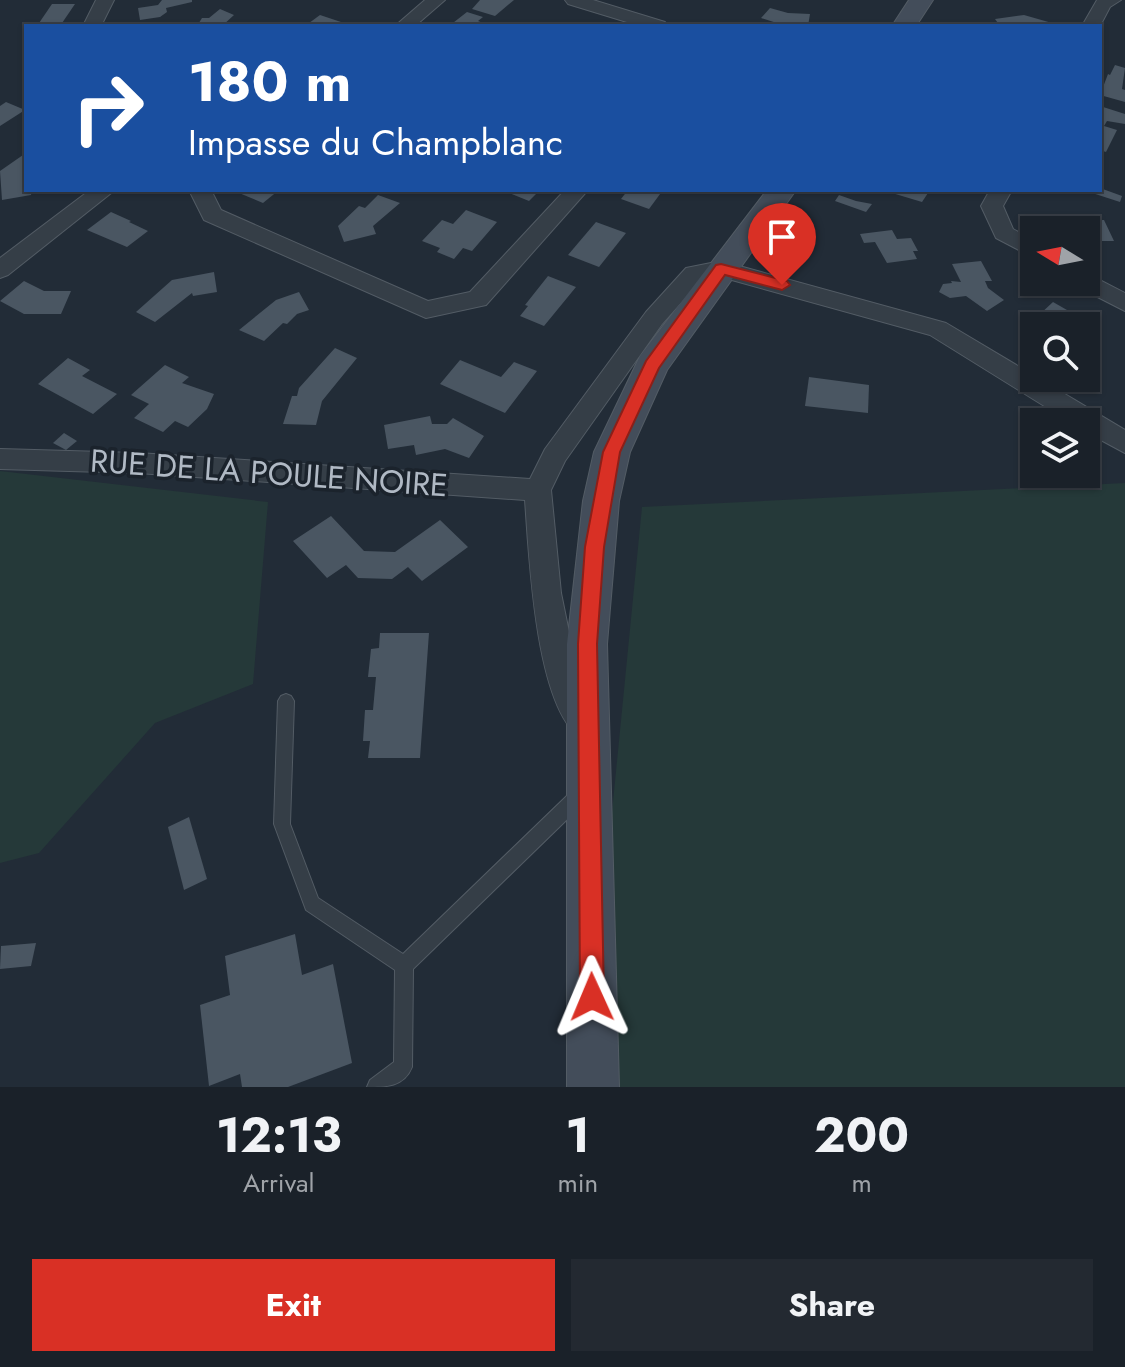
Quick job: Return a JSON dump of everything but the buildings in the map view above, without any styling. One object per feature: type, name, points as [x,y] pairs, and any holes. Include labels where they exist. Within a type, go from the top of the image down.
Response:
[{"type":"main road","points":[[905,24],[921,0]]},
{"type":"main road","points":[[593,1087],[587,644],[594,547],[612,452],[652,365],[780,192]]},
{"type":"street","points":[[93,24],[105,0]]},
{"type":"street","points":[[406,24],[436,0]]},
{"type":"street","points":[[574,0],[652,24]]},
{"type":"street","points":[[1092,24],[1103,4],[1112,0]]},
{"type":"street","points":[[0,270],[101,192]]},
{"type":"street","points":[[201,192],[212,215],[426,310],[478,299],[575,192]]},
{"type":"street","points":[[1000,192],[992,206],[1004,233],[1020,243]]},
{"type":"street","points":[[588,728],[565,690],[547,593],[538,490],[554,456],[654,318],[694,273],[721,269],[938,329],[1125,443]]},
{"type":"street","points":[[1100,289],[1125,303]]},
{"type":"street","name":"RUE DE LA POULE NOIRE","points":[[0,459],[138,463],[538,490]]},
{"type":"lane","points":[[286,701],[282,824],[312,904],[404,965]]},
{"type":"lane","points":[[377,1087],[403,1067],[404,965],[589,785]]},
{"type":"green space","points":[[0,471],[268,502],[253,684],[155,723],[39,853],[0,863]]},
{"type":"green space","points":[[1125,483],[1125,1087],[585,1087],[642,507],[1024,488],[1100,488],[1100,484]]},
{"type":"route","points":[[592,997],[587,644],[594,547],[612,452],[652,365],[721,269],[782,285]]}]
